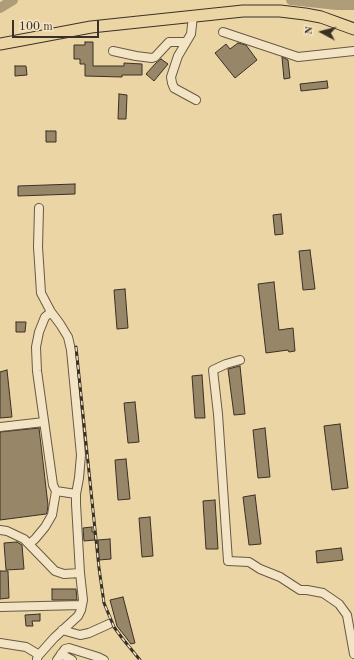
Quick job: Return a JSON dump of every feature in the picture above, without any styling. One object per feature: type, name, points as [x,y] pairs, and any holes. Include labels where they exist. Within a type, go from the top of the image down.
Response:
[{"type":"main road","points":[[0,44],[91,27],[243,11],[280,11],[305,14],[354,29]]},
{"type":"street","points":[[193,16],[191,34],[178,56],[171,77],[174,88],[196,100]]},
{"type":"street","points":[[223,32],[298,57],[354,51]]},
{"type":"street","points":[[113,51],[152,58],[155,57],[169,42],[186,42]]},
{"type":"street","points":[[37,658],[54,638],[78,616],[83,600],[80,573],[76,494],[80,478],[80,455],[71,350],[68,337],[41,293],[38,247],[39,208]]},
{"type":"street","points":[[29,544],[45,527],[52,514],[56,491],[52,485],[37,372],[36,348],[39,332],[45,317],[52,312]]},
{"type":"street","points":[[240,360],[213,370],[218,414],[228,561],[248,562],[260,569],[280,576],[300,590],[324,593],[339,604],[347,615],[354,654]]},
{"type":"street","points":[[0,427],[44,422]]},
{"type":"street","points":[[56,491],[76,494]]},
{"type":"street","points":[[0,530],[7,531],[24,539],[55,570],[64,574],[80,573]]},
{"type":"street","points":[[0,607],[82,605]]},
{"type":"street","points":[[62,630],[80,635],[89,633],[109,624]]},
{"type":"street","points":[[0,643],[26,647],[36,653],[37,658]]},
{"type":"street","points":[[72,660],[59,657],[65,649],[69,648],[104,660]]},
{"type":"building","points":[[85,42],[93,42],[93,66],[124,66],[124,63],[142,64],[142,75],[122,75],[122,77],[85,76],[85,64],[80,64],[80,59],[74,59],[74,45],[85,45]]},
{"type":"building","points":[[238,43],[246,45],[257,60],[235,78],[215,53],[226,44],[230,49]]},
{"type":"building","points":[[282,57],[288,60],[290,78],[284,79]]},
{"type":"building","points":[[161,59],[168,64],[154,81],[146,74]]},
{"type":"building","points":[[15,66],[26,66],[27,75],[15,76]]},
{"type":"building","points":[[327,81],[328,88],[301,91],[300,84]]},
{"type":"building","points":[[119,94],[127,95],[126,119],[118,119]]},
{"type":"building","points":[[46,131],[56,131],[56,142],[46,142]]},
{"type":"building","points":[[75,184],[75,194],[18,196],[18,186]]},
{"type":"building","points":[[281,214],[283,234],[275,235],[273,215]]},
{"type":"building","points":[[310,250],[315,289],[303,290],[299,251]]},
{"type":"building","points":[[274,282],[279,330],[293,328],[295,351],[289,352],[288,350],[266,353],[258,284]]},
{"type":"building","points":[[125,289],[128,328],[117,329],[114,290]]},
{"type":"building","points":[[16,322],[26,322],[25,332],[16,332]]},
{"type":"building","points":[[240,366],[245,414],[234,415],[228,369]]},
{"type":"building","points":[[7,370],[12,417],[0,418],[0,372]]},
{"type":"building","points":[[202,375],[205,418],[195,418],[192,376]]},
{"type":"building","points":[[135,402],[139,442],[128,443],[124,403]]},
{"type":"building","points":[[340,424],[348,488],[332,490],[324,426]]},
{"type":"building","points":[[39,428],[48,505],[47,513],[0,520],[0,432]]},
{"type":"building","points":[[265,428],[270,477],[258,478],[253,430]]},
{"type":"building","points":[[126,459],[130,499],[118,500],[115,460]]},
{"type":"building","points":[[255,495],[261,544],[249,545],[243,497]]},
{"type":"building","points":[[215,500],[218,549],[206,549],[203,501]]},
{"type":"building","points":[[150,517],[153,556],[142,557],[139,518]]},
{"type":"building","points":[[92,527],[95,540],[84,541],[83,528]]},
{"type":"building","points":[[110,539],[111,559],[99,560],[98,540]]},
{"type":"building","points":[[17,542],[22,545],[24,569],[6,570],[4,543]]},
{"type":"building","points":[[341,548],[343,560],[317,563],[316,551]]},
{"type":"building","points":[[0,571],[8,571],[9,598],[0,599]]},
{"type":"building","points":[[52,589],[76,589],[77,600],[52,600]]},
{"type":"building","points":[[123,597],[135,643],[131,644],[117,626],[110,600]]},
{"type":"building","points":[[40,614],[40,621],[32,621],[33,626],[26,626],[25,615]]},
{"type":"waterway","points":[[0,8],[13,0]]},
{"type":"waterway","points":[[291,0],[337,5],[354,5]]},
{"type":"railway","points":[[76,347],[104,603],[114,627],[140,660]]}]
